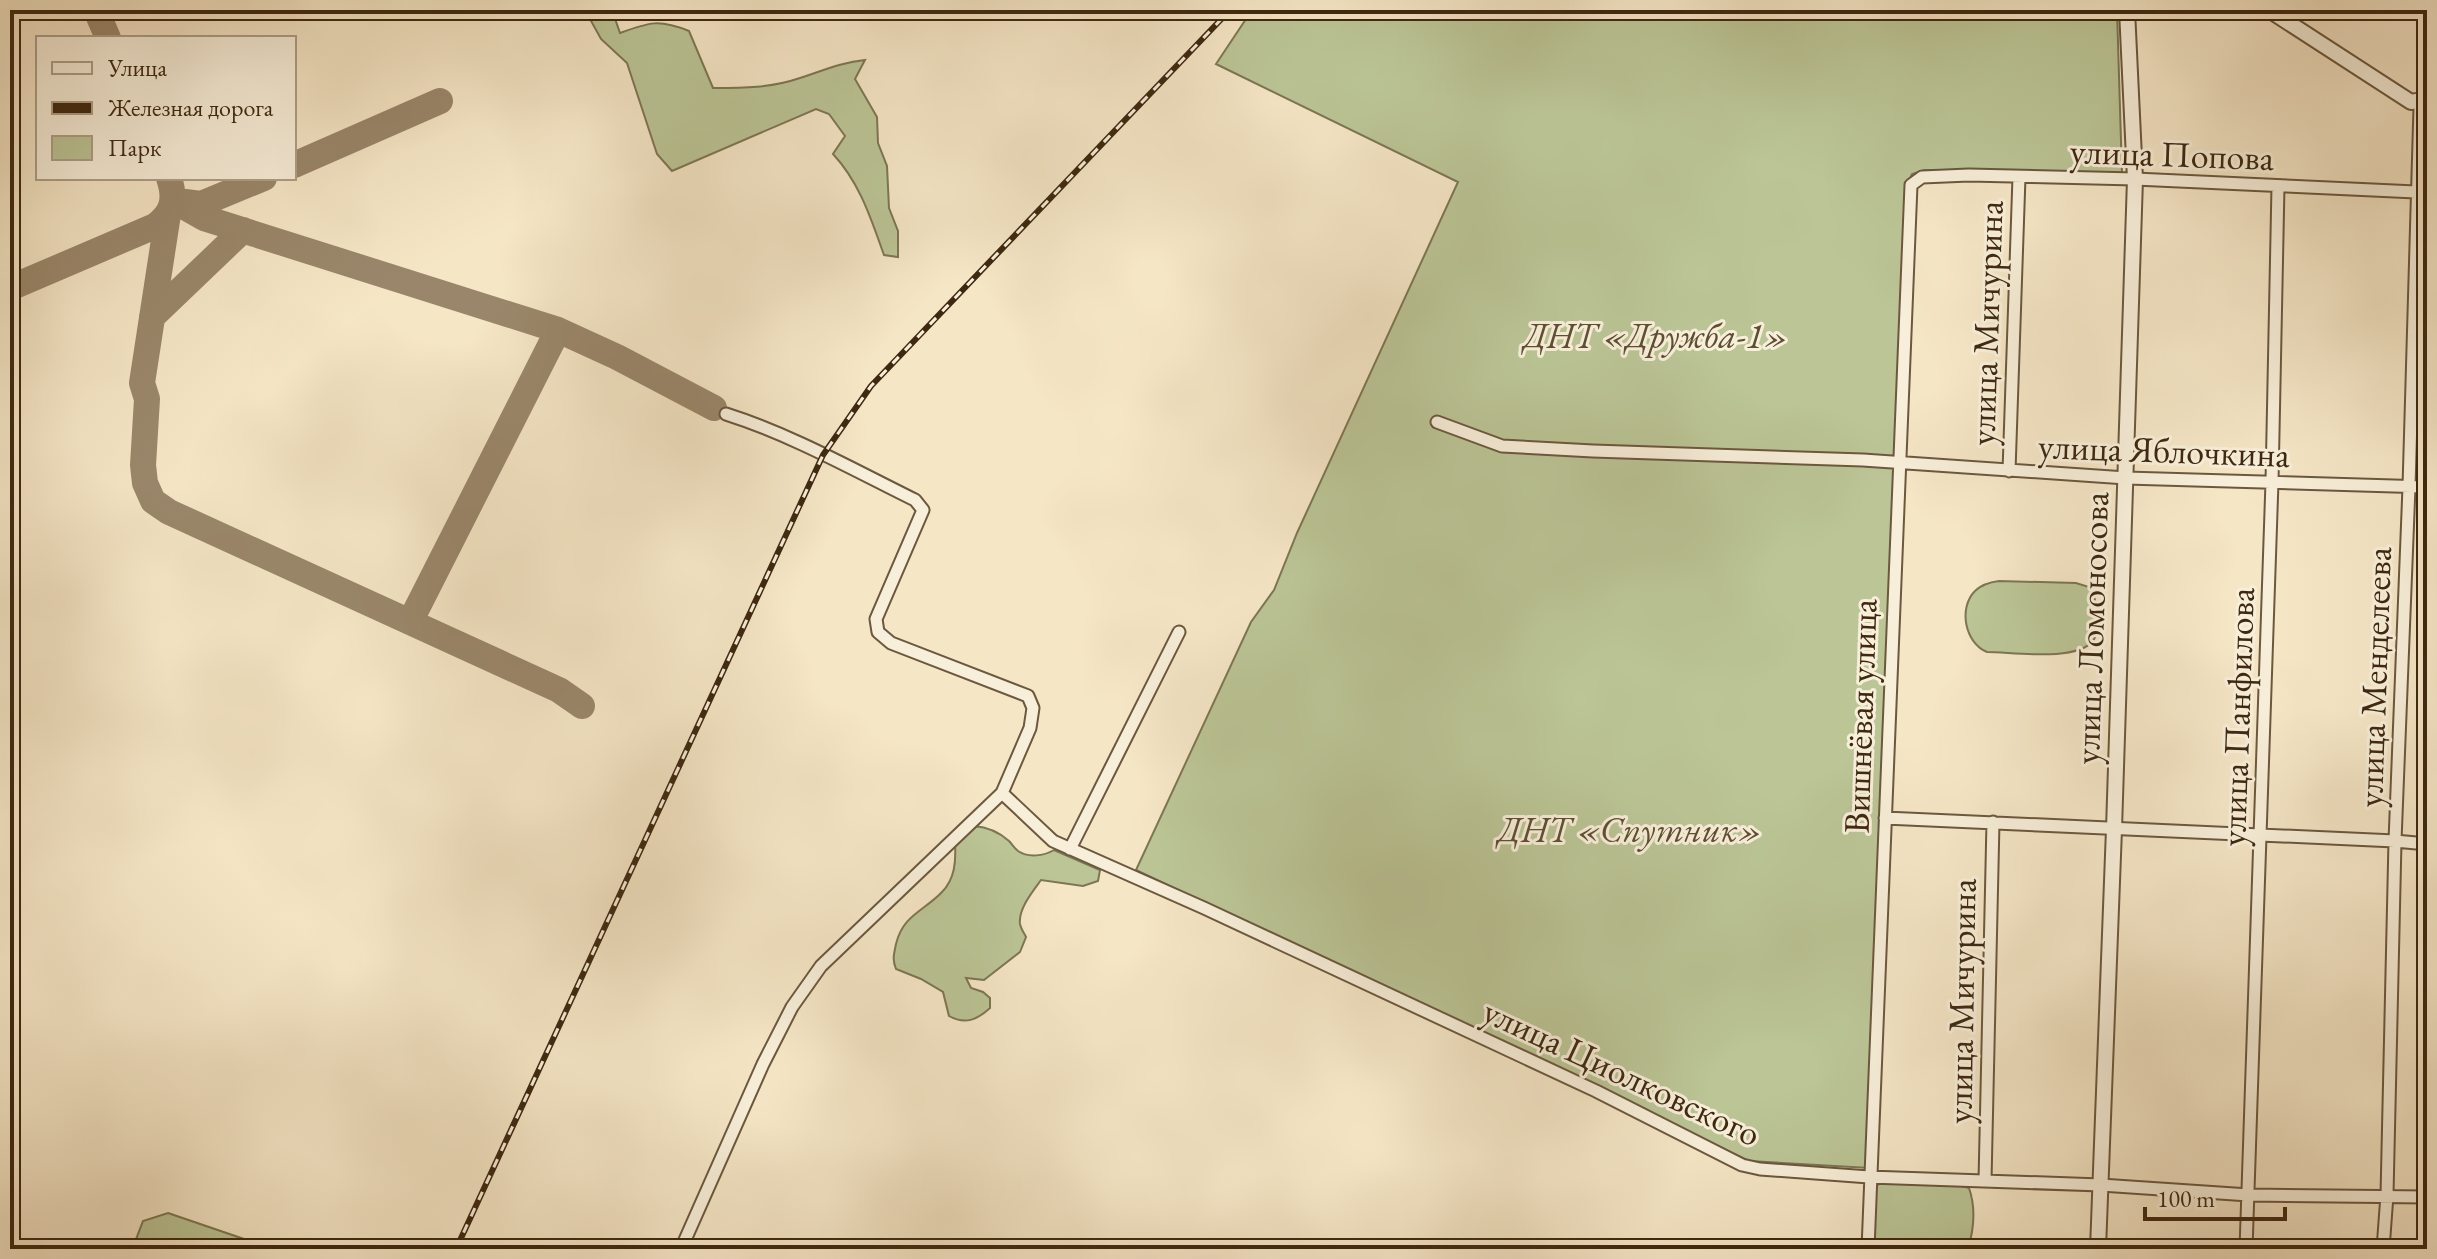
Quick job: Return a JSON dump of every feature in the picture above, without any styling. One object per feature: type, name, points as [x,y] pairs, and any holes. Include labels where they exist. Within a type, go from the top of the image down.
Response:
[{"type":"street","name":"улица Ломоносова","points":[[2098,1249],[2135,179],[2127,10]]},
{"type":"street","points":[[2269,10],[2421,105]]},
{"type":"street","name":"улица Менделеева","points":[[2383,1249],[2421,105]]},
{"type":"street","name":"улица Попова","points":[[1911,185],[1922,177],[2019,177],[2416,192]]},
{"type":"street","name":"улица Мичурина","points":[[2009,471],[2019,177]]},
{"type":"street","points":[[2416,192],[2427,178]]},
{"type":"street","name":"Вишнёвая улица","points":[[1868,1249],[1911,185]]},
{"type":"street","name":"улица Панфилова","points":[[2246,1249],[2272,482],[2278,186]]},
{"type":"street","points":[[681,1249],[763,1064],[792,1007],[821,966],[1002,793],[1030,728],[1033,708],[1028,696],[891,643],[878,632],[876,619],[923,510],[915,500],[821,454],[726,414]]},
{"type":"street","name":"улица Яблочкина","points":[[1437,422],[1502,446],[1898,463],[2126,478],[2427,487]]},
{"type":"street","points":[[1070,849],[1179,632]]},
{"type":"street","name":"улица Циолковского","points":[[1002,793],[1053,841],[1582,1084],[1742,1165],[1869,1177],[2101,1185],[2249,1195],[2427,1197]]},
{"type":"street","points":[[1885,818],[2427,844]]},
{"type":"street","name":"улица Мичурина","points":[[1985,1181],[1993,822]]},
{"type":"green space","points":[[585,10],[612,10],[620,33],[654,23],[689,31],[713,88],[778,84],[865,60],[855,79],[877,117],[878,143],[887,166],[889,208],[898,231],[898,257],[884,255],[858,189],[833,154],[845,136],[829,114],[816,109],[672,171],[657,154],[627,63],[601,39]]},
{"type":"green space","points":[[1252,10],[2117,10],[2122,174],[1925,170],[1912,174],[1905,190],[1869,1168],[1749,1161],[1136,870],[1251,622],[1274,590],[1297,533],[1458,182],[1216,64]]},
{"type":"green space","points":[[1999,581],[2076,583],[2089,587],[2096,608],[2093,641],[2084,648],[2058,654],[1987,652],[1979,647],[1966,624],[1967,606],[1978,589]]},
{"type":"green space","points":[[974,826],[997,833],[1026,855],[1046,854],[1054,850],[1100,870],[1098,881],[1083,886],[1041,880],[1021,912],[1020,924],[1026,937],[1020,952],[984,980],[966,978],[971,988],[990,998],[990,1008],[966,1021],[949,1016],[943,992],[896,969],[894,956],[904,926],[950,881],[954,870],[955,844]]},
{"type":"green space","points":[[1887,1178],[1941,1180],[1969,1188],[1973,1218],[1968,1249],[1875,1249],[1875,1187]]},
{"type":"green space","points":[[168,1213],[264,1249],[144,1249],[135,1242],[143,1221]]},
{"type":"taxiway","points":[[96,10],[107,36]]},
{"type":"taxiway","points":[[296,164],[440,101]]},
{"type":"taxiway","points":[[10,288],[155,226],[166,216],[171,205],[169,180]]},
{"type":"taxiway","points":[[177,201],[201,204],[259,180]]},
{"type":"taxiway","points":[[174,201],[204,218],[558,330],[714,408]]},
{"type":"taxiway","points":[[168,214],[142,383],[147,399],[143,465],[145,483],[153,501],[169,512],[559,690],[582,706]]},
{"type":"taxiway","points":[[152,317],[243,230]]},
{"type":"taxiway","points":[[410,622],[558,330]]},
{"type":"railway","points":[[456,1249],[823,455],[871,386],[1230,10]]},
{"type":"railway","points":[[2328,10],[2341,17]]},
{"type":"railway","points":[[2358,10],[2414,17]]},
{"type":"park label","name":"ДНТ «Дружба-1»","points":[[1656,335]]},
{"type":"park label","name":"ДНТ «Спутник»","points":[[1630,829]]}]
